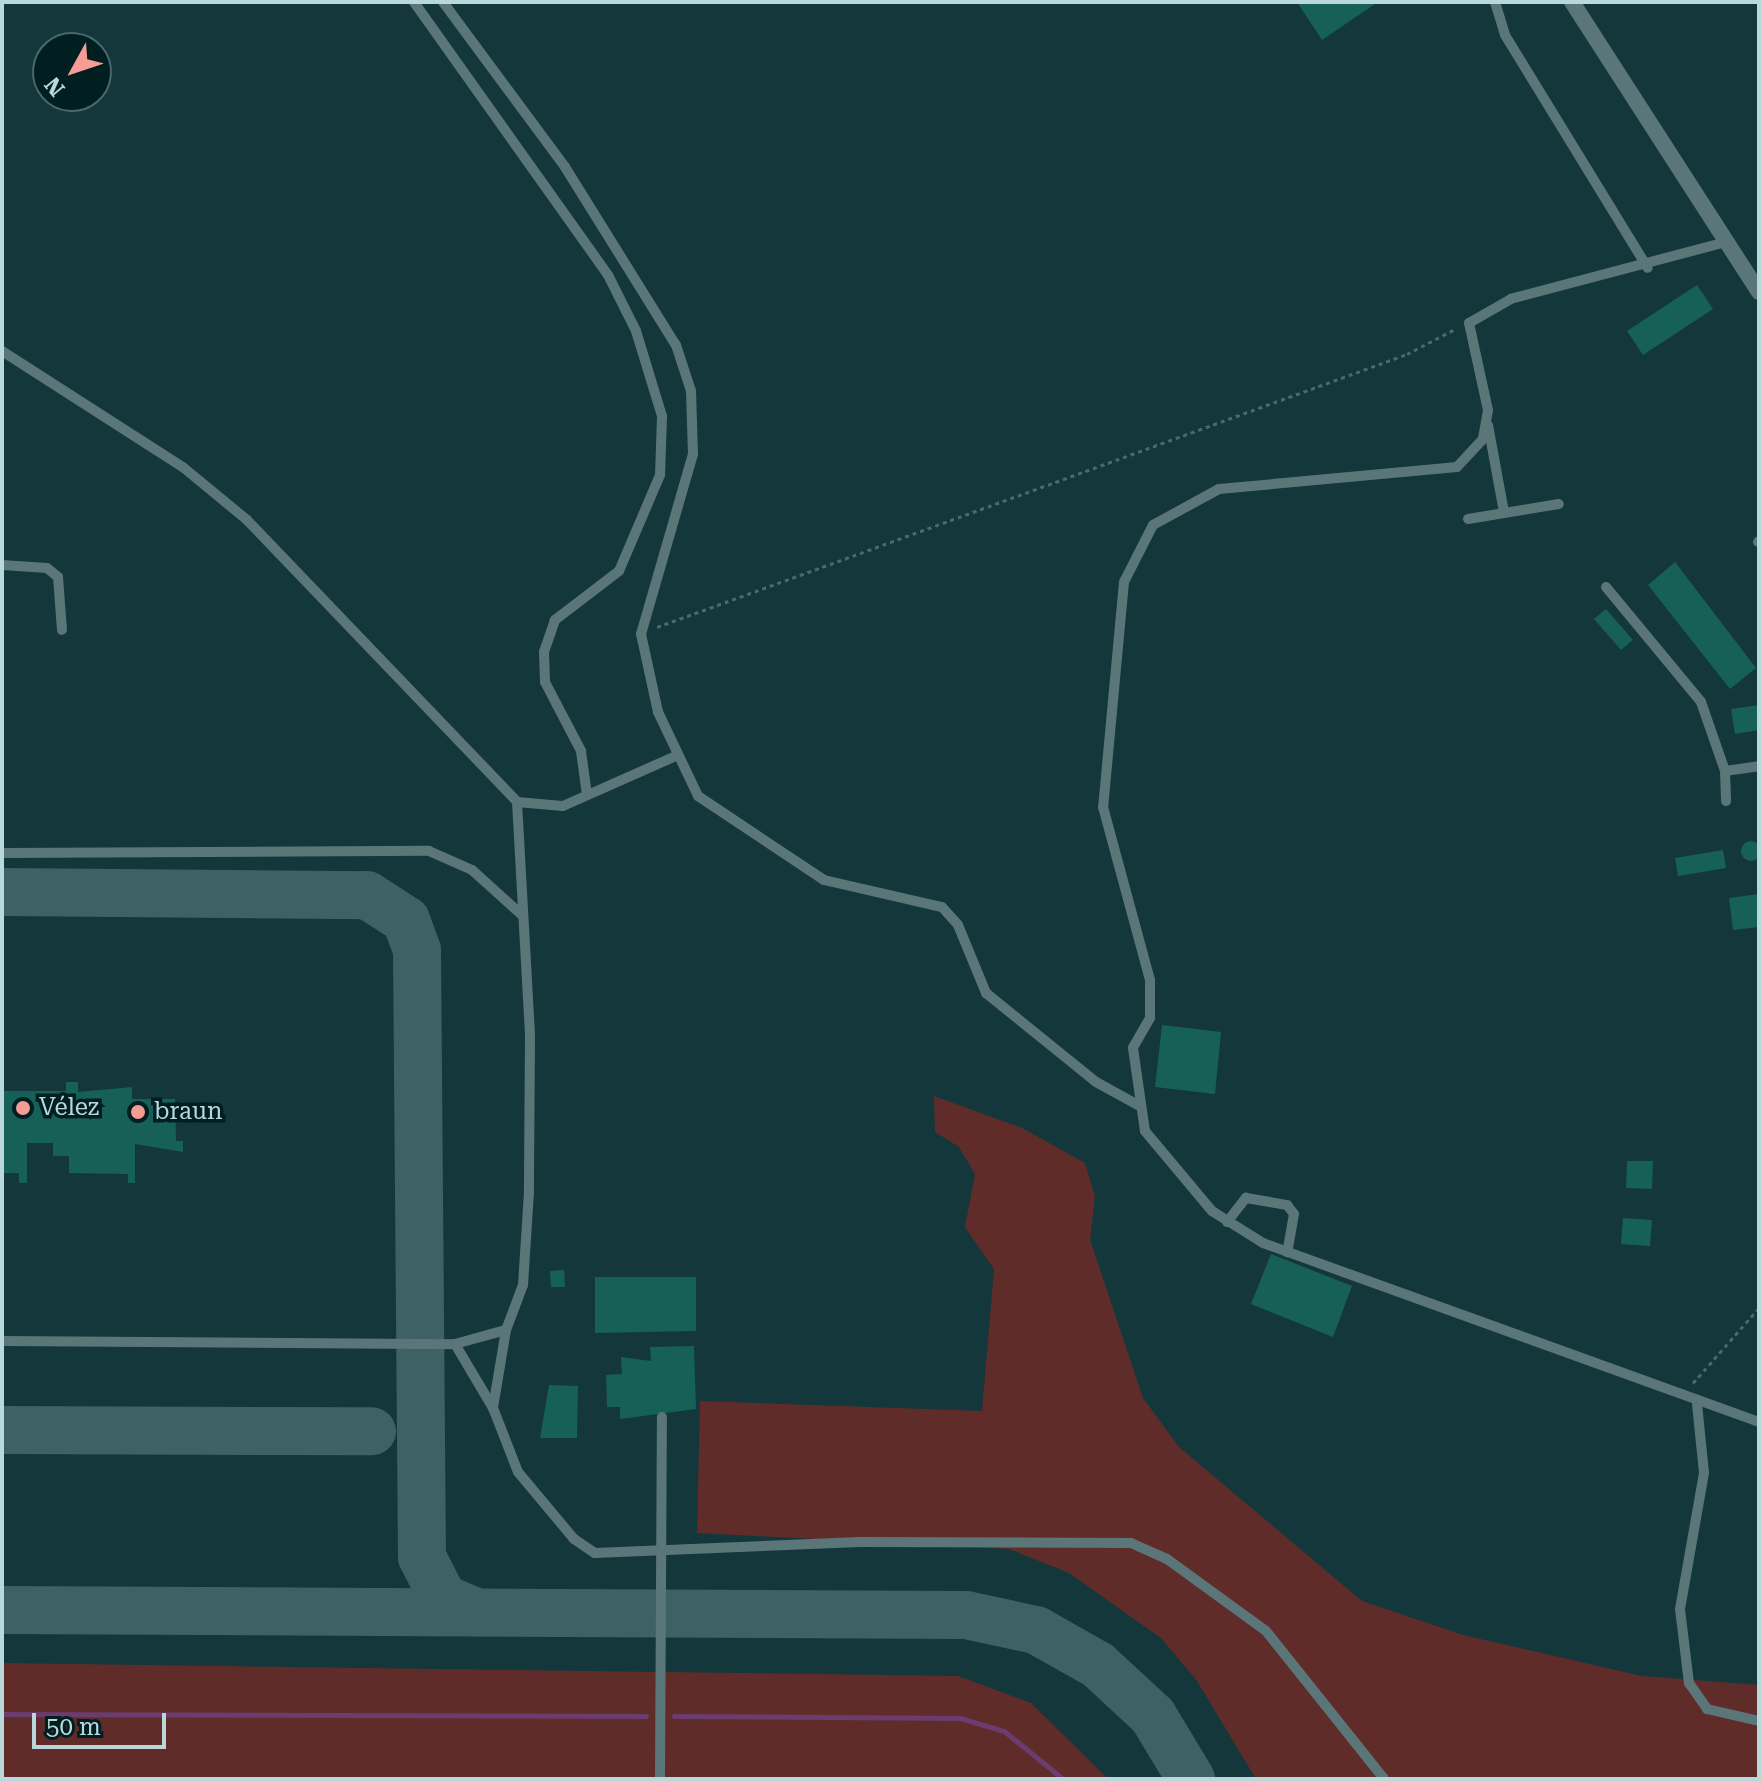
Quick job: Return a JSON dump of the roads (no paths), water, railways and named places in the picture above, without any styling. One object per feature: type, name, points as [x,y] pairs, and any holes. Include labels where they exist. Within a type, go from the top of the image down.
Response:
[{"type":"street","points":[[1572,2],[1759,292]]},
{"type":"lane","points":[[414,2],[608,275],[636,331],[662,416],[660,475],[619,571],[555,620],[544,652],[545,682],[581,751],[587,795]]},
{"type":"lane","points":[[443,2],[557,155],[676,345],[691,391],[693,454],[641,634],[676,756],[714,814],[807,871],[942,907],[958,925],[986,993],[1096,1082],[1138,1105]]},
{"type":"lane","points":[[1495,2],[1505,35],[1648,268]]},
{"type":"lane","points":[[1504,512],[1469,323],[1511,299],[1648,268],[1726,242]]},
{"type":"lane","points":[[2,351],[184,468],[247,520],[517,802],[552,807],[676,756]]},
{"type":"lane","points":[[1487,423],[1474,452],[1445,471],[1219,489],[1167,512],[1140,541],[1124,582],[1103,774],[1103,807],[1152,998],[1150,1018],[1133,1048],[1138,1105],[1160,1155],[1227,1222],[1287,1252],[1697,1404],[1759,1422]]},
{"type":"lane","points":[[1468,519],[1559,504]]},
{"type":"lane","points":[[2,565],[47,568],[58,577],[62,630]]},
{"type":"lane","points":[[1606,587],[1701,702],[1725,771],[1726,801]]},
{"type":"lane","points":[[1725,771],[1759,766]]},
{"type":"lane","points":[[493,1408],[506,1330],[523,1285],[529,1192],[523,916],[517,802]]},
{"type":"lane","points":[[2,853],[429,851],[472,870],[523,916]]},
{"type":"lane","points":[[1227,1222],[1246,1198],[1287,1205],[1294,1214],[1287,1252]]},
{"type":"lane","points":[[2,1341],[455,1344],[506,1330]]},
{"type":"lane","points":[[455,1344],[493,1408],[518,1472],[584,1549],[1131,1543],[1167,1559],[1266,1631],[1384,1779]]},
{"type":"lane","points":[[1697,1404],[1704,1473],[1680,1609],[1689,1683],[1707,1709],[1759,1721]]},
{"type":"lane","points":[[660,1779],[662,1417]]},
{"type":"waterway","points":[[2,1714],[646,1716]]},
{"type":"waterway","points":[[674,1716],[960,1718],[1004,1731],[1063,1779]]},
{"type":"place","name":"Vélez","points":[[23,1108]]},
{"type":"place","name":"braun","points":[[138,1112]]}]
